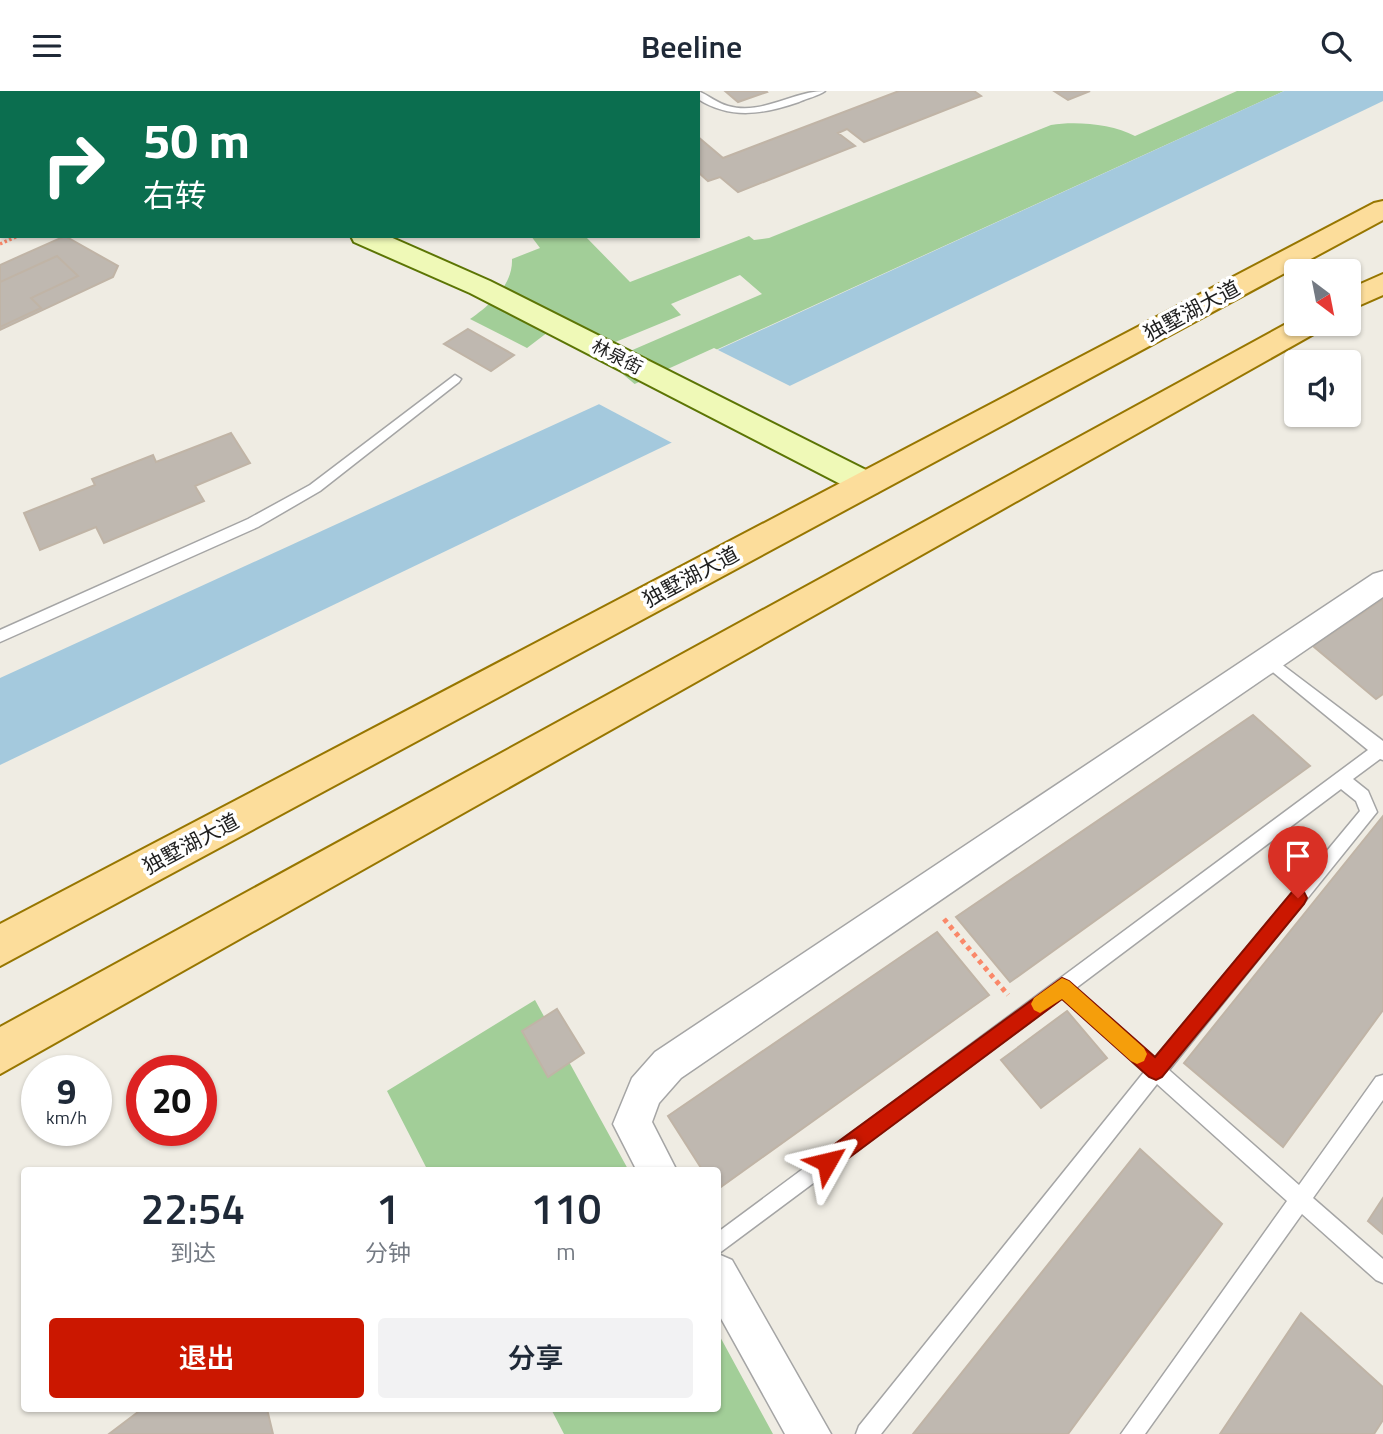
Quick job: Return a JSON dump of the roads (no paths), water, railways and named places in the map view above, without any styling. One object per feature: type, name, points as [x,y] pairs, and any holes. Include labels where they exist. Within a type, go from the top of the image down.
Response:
[{"type":"main road","name":"独墅湖大道","points":[[0,946],[1383,209]]},
{"type":"main road","name":"林泉街","points":[[369,238],[480,287],[867,484]]},
{"type":"main road","points":[[1362,295],[1383,283]]},
{"type":"main road","points":[[0,1052],[1287,336]]},
{"type":"street","points":[[657,1167],[632,1124],[645,1091],[668,1065],[1383,582]]},
{"type":"street","points":[[721,1279],[810,1434]]},
{"type":"lane","points":[[700,95],[729,110],[753,114],[820,91]]},
{"type":"lane","points":[[0,636],[253,523],[315,488],[455,379]]},
{"type":"lane","points":[[721,1242],[1382,751],[1268,660]]},
{"type":"lane","points":[[867,1434],[1156,1071],[1369,812],[1362,796],[1342,780]]},
{"type":"lane","points":[[1062,987],[1383,1273]]},
{"type":"lane","points":[[1132,1434],[1383,1084]]},
{"type":"water","points":[[1284,91],[1383,91],[1383,101],[0,765],[0,678]]}]
